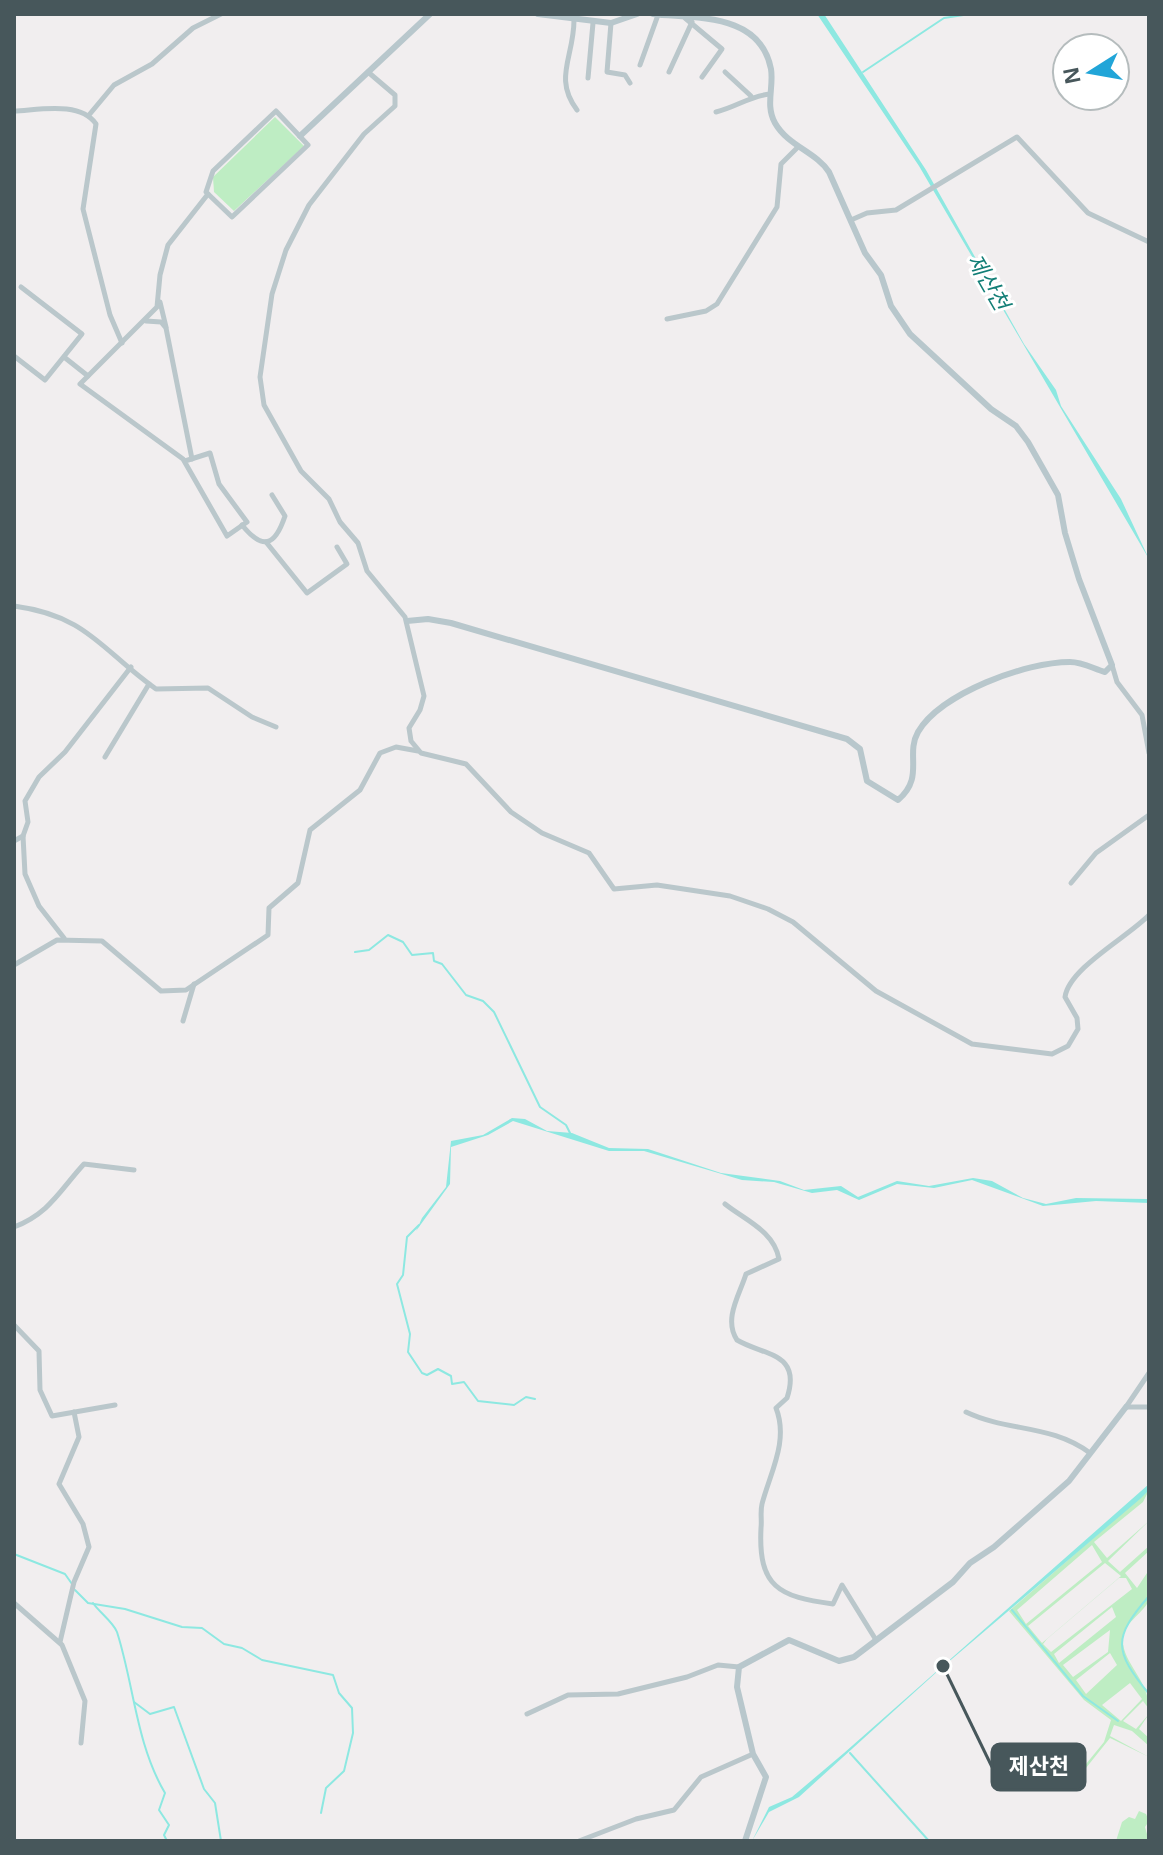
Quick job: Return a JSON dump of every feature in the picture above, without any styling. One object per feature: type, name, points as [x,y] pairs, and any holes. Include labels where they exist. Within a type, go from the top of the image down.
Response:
[{"type":"street","points":[[89,115],[114,85],[152,64],[193,28],[221,14]]},
{"type":"street","points":[[300,136],[430,14]]},
{"type":"street","points":[[538,14],[593,23],[611,23],[637,14]]},
{"type":"street","points":[[640,65],[656,14],[700,15],[729,22],[756,42],[771,69],[770,94],[775,123],[797,148],[826,167],[865,253],[881,275],[891,306],[910,334],[991,409],[1016,426],[1058,495],[1065,533],[1079,579],[1117,682],[1142,715],[1149,753]]},
{"type":"street","points":[[684,17],[722,49],[702,77]]},
{"type":"street","points":[[574,20],[571,56],[563,80],[567,97],[577,110]]},
{"type":"street","points":[[669,72],[692,22]]},
{"type":"street","points":[[588,78],[593,23]]},
{"type":"street","points":[[611,23],[607,72],[625,75],[630,83]]},
{"type":"street","points":[[368,72],[395,95],[395,106],[364,134],[309,205],[281,260],[262,353],[261,385],[264,405],[301,471],[329,499],[340,522],[358,543],[367,571],[384,588],[407,621],[424,696],[408,733],[419,751]]},
{"type":"street","points":[[725,72],[751,96]]},
{"type":"street","points":[[716,112],[737,106],[751,96],[770,94]]},
{"type":"street","points":[[14,111],[75,110],[89,115],[97,133],[83,209],[122,343]]},
{"type":"street","points":[[276,111],[300,136],[308,145],[232,217],[208,194],[207,184],[213,171],[276,111]]},
{"type":"street","points":[[851,220],[867,213],[890,213],[1017,137],[1088,213],[1149,242]]},
{"type":"street","points":[[667,319],[706,311],[717,304],[777,207],[781,164],[797,148]]},
{"type":"street","points":[[188,460],[80,384],[157,307],[160,275],[168,245],[208,194]]},
{"type":"street","points":[[14,356],[45,380],[82,334],[21,287]]},
{"type":"street","points":[[159,297],[188,460],[227,536],[247,522],[219,484],[210,453],[188,460]]},
{"type":"street","points":[[145,321],[161,322],[166,328]]},
{"type":"street","points":[[115,326],[131,335]]},
{"type":"street","points":[[64,357],[88,376]]},
{"type":"street","points":[[242,525],[256,541],[266,542],[276,536],[285,516],[272,495]]},
{"type":"street","points":[[266,542],[307,593],[347,564],[337,547]]},
{"type":"street","points":[[14,606],[70,620],[149,684],[161,689],[208,688],[252,717],[276,727]]},
{"type":"street","points":[[407,621],[433,619],[464,627],[847,739],[860,749],[867,781],[898,800],[914,775],[917,735],[945,704],[1009,673],[1064,662],[1081,663],[1105,672],[1112,665]]},
{"type":"street","points":[[64,939],[42,911],[28,882],[22,858],[23,836],[28,822],[25,801],[39,777],[65,752],[131,667]]},
{"type":"street","points":[[105,757],[149,684]]},
{"type":"street","points":[[14,965],[64,939],[108,943],[161,991],[176,993],[268,935],[269,908],[298,883],[310,830],[360,790],[380,753],[396,747],[471,767],[511,812],[542,833],[589,853],[614,889],[665,886],[730,896],[768,909],[799,926],[876,991],[972,1044],[1048,1054],[1068,1046],[1078,1029],[1077,1018],[1065,997],[1070,982],[1087,964],[1114,947],[1149,915]]},
{"type":"street","points":[[1071,883],[1096,853],[1149,815]]},
{"type":"street","points":[[14,841],[23,836]]},
{"type":"street","points":[[183,1021],[195,982]]},
{"type":"street","points":[[14,1227],[43,1211],[69,1186],[84,1164],[134,1170]]},
{"type":"street","points":[[725,1204],[764,1232],[774,1243],[779,1259],[746,1274],[732,1319],[732,1333],[737,1340],[771,1353],[787,1365],[791,1374],[787,1398],[776,1408],[780,1443],[773,1477],[761,1506],[760,1560],[775,1586],[796,1599],[833,1604],[842,1585],[876,1640]]},
{"type":"street","points":[[14,1325],[39,1351],[40,1390],[52,1416],[115,1405]]},
{"type":"street","points":[[527,1714],[568,1695],[618,1694],[687,1677],[718,1665],[739,1667],[789,1640],[842,1661],[876,1640],[1002,1541],[1073,1477],[1149,1373]]},
{"type":"street","points":[[1126,1407],[1149,1407]]},
{"type":"street","points":[[60,1642],[74,1582],[89,1547],[83,1524],[59,1484],[78,1442],[79,1427],[74,1412]]},
{"type":"street","points":[[966,1412],[994,1424],[1065,1436],[1090,1453]]},
{"type":"street","points":[[14,1603],[60,1642],[85,1701],[81,1743]]},
{"type":"street","points":[[739,1667],[737,1687],[753,1754],[766,1781],[745,1841]]},
{"type":"street","points":[[579,1841],[636,1819],[674,1810],[701,1777],[753,1754]]},
{"type":"green space","points":[[275,117],[304,146],[234,211],[214,192],[213,177]]},
{"type":"green space","points":[[1149,1490],[1143,1502],[1094,1542],[1107,1558],[1149,1521],[1108,1561],[1120,1572],[1149,1546],[1149,1551],[1125,1573],[1137,1588],[1149,1570],[1150,1591],[1148,1602],[1126,1628],[1123,1638],[1126,1655],[1145,1689],[1149,1709],[1143,1701],[1123,1721],[1136,1729],[1149,1714],[1139,1729],[1149,1738],[1149,1746],[1132,1731],[1114,1725],[1110,1736],[1149,1757],[1110,1738],[1078,1778],[1074,1791],[1073,1780],[1104,1742],[1111,1720],[1084,1700],[1009,1611]],"holes":[[[1092,1545],[1102,1562],[1026,1624],[1017,1610]],[[1105,1563],[1121,1576],[1042,1643],[1028,1626]],[[1119,1578],[1126,1578],[1132,1589],[1051,1652],[1043,1644]],[[1112,1607],[1116,1617],[1059,1663],[1054,1654]],[[1110,1630],[1108,1652],[1073,1677],[1063,1665]],[[1110,1653],[1117,1665],[1086,1694],[1076,1680]],[[1130,1683],[1142,1699],[1121,1721],[1102,1705]]]},
{"type":"green space","points":[[1139,1811],[1146,1814],[1149,1821],[1145,1827],[1149,1841],[1116,1841],[1122,1822],[1129,1817],[1135,1819]]},
{"type":"water","points":[[817,14],[824,14],[926,170],[1024,344],[1056,390],[1061,406],[1121,499],[1149,559],[919,166]]},
{"type":"water","points":[[512,1118],[525,1119],[547,1131],[572,1133],[609,1148],[648,1149],[721,1173],[780,1181],[804,1190],[841,1186],[858,1197],[897,1181],[929,1186],[973,1178],[992,1181],[1023,1198],[1046,1204],[1076,1198],[1147,1199],[1149,1203],[1096,1201],[1043,1206],[972,1180],[934,1188],[897,1184],[859,1200],[837,1190],[812,1193],[774,1182],[742,1180],[644,1151],[609,1151],[513,1121],[488,1135],[451,1147],[450,1184],[416,1231],[446,1187],[451,1141],[483,1135]]},
{"type":"water","points":[[1149,1484],[1149,1490],[1140,1499],[939,1670],[799,1797],[769,1812],[752,1841],[769,1807],[792,1797],[844,1753]]},
{"type":"waterway","points":[[863,72],[944,18],[970,14]]},
{"type":"waterway","points":[[355,952],[369,950],[388,935],[403,942],[412,955],[433,953],[434,961],[442,964],[466,995],[483,1001],[494,1012],[540,1107],[566,1125],[570,1133]]},
{"type":"waterway","points":[[419,1225],[407,1237],[403,1275],[397,1284],[410,1334],[408,1352],[422,1373],[427,1375],[438,1369],[451,1376],[452,1384],[464,1382],[478,1401],[514,1405],[526,1397],[535,1399]]},
{"type":"waterway","points":[[14,1554],[65,1574],[72,1584]]},
{"type":"waterway","points":[[75,1590],[88,1603],[125,1609],[182,1627],[202,1628],[224,1644],[242,1648],[262,1660],[333,1675],[339,1693],[352,1708],[353,1733],[344,1771],[326,1788],[321,1813]]},
{"type":"waterway","points":[[1149,1596],[1129,1623],[1122,1644],[1129,1666],[1149,1694]]},
{"type":"waterway","points":[[93,1603],[117,1632],[148,1755],[165,1793],[159,1810],[169,1825],[164,1835],[167,1841]]},
{"type":"waterway","points":[[1012,1610],[1083,1696],[1118,1721]]},
{"type":"waterway","points":[[134,1702],[150,1714],[174,1707],[204,1789],[215,1803],[221,1841]]},
{"type":"waterway","points":[[850,1753],[929,1841]]},
{"type":"place","name":"제산천","points":[[943,1666]]}]
